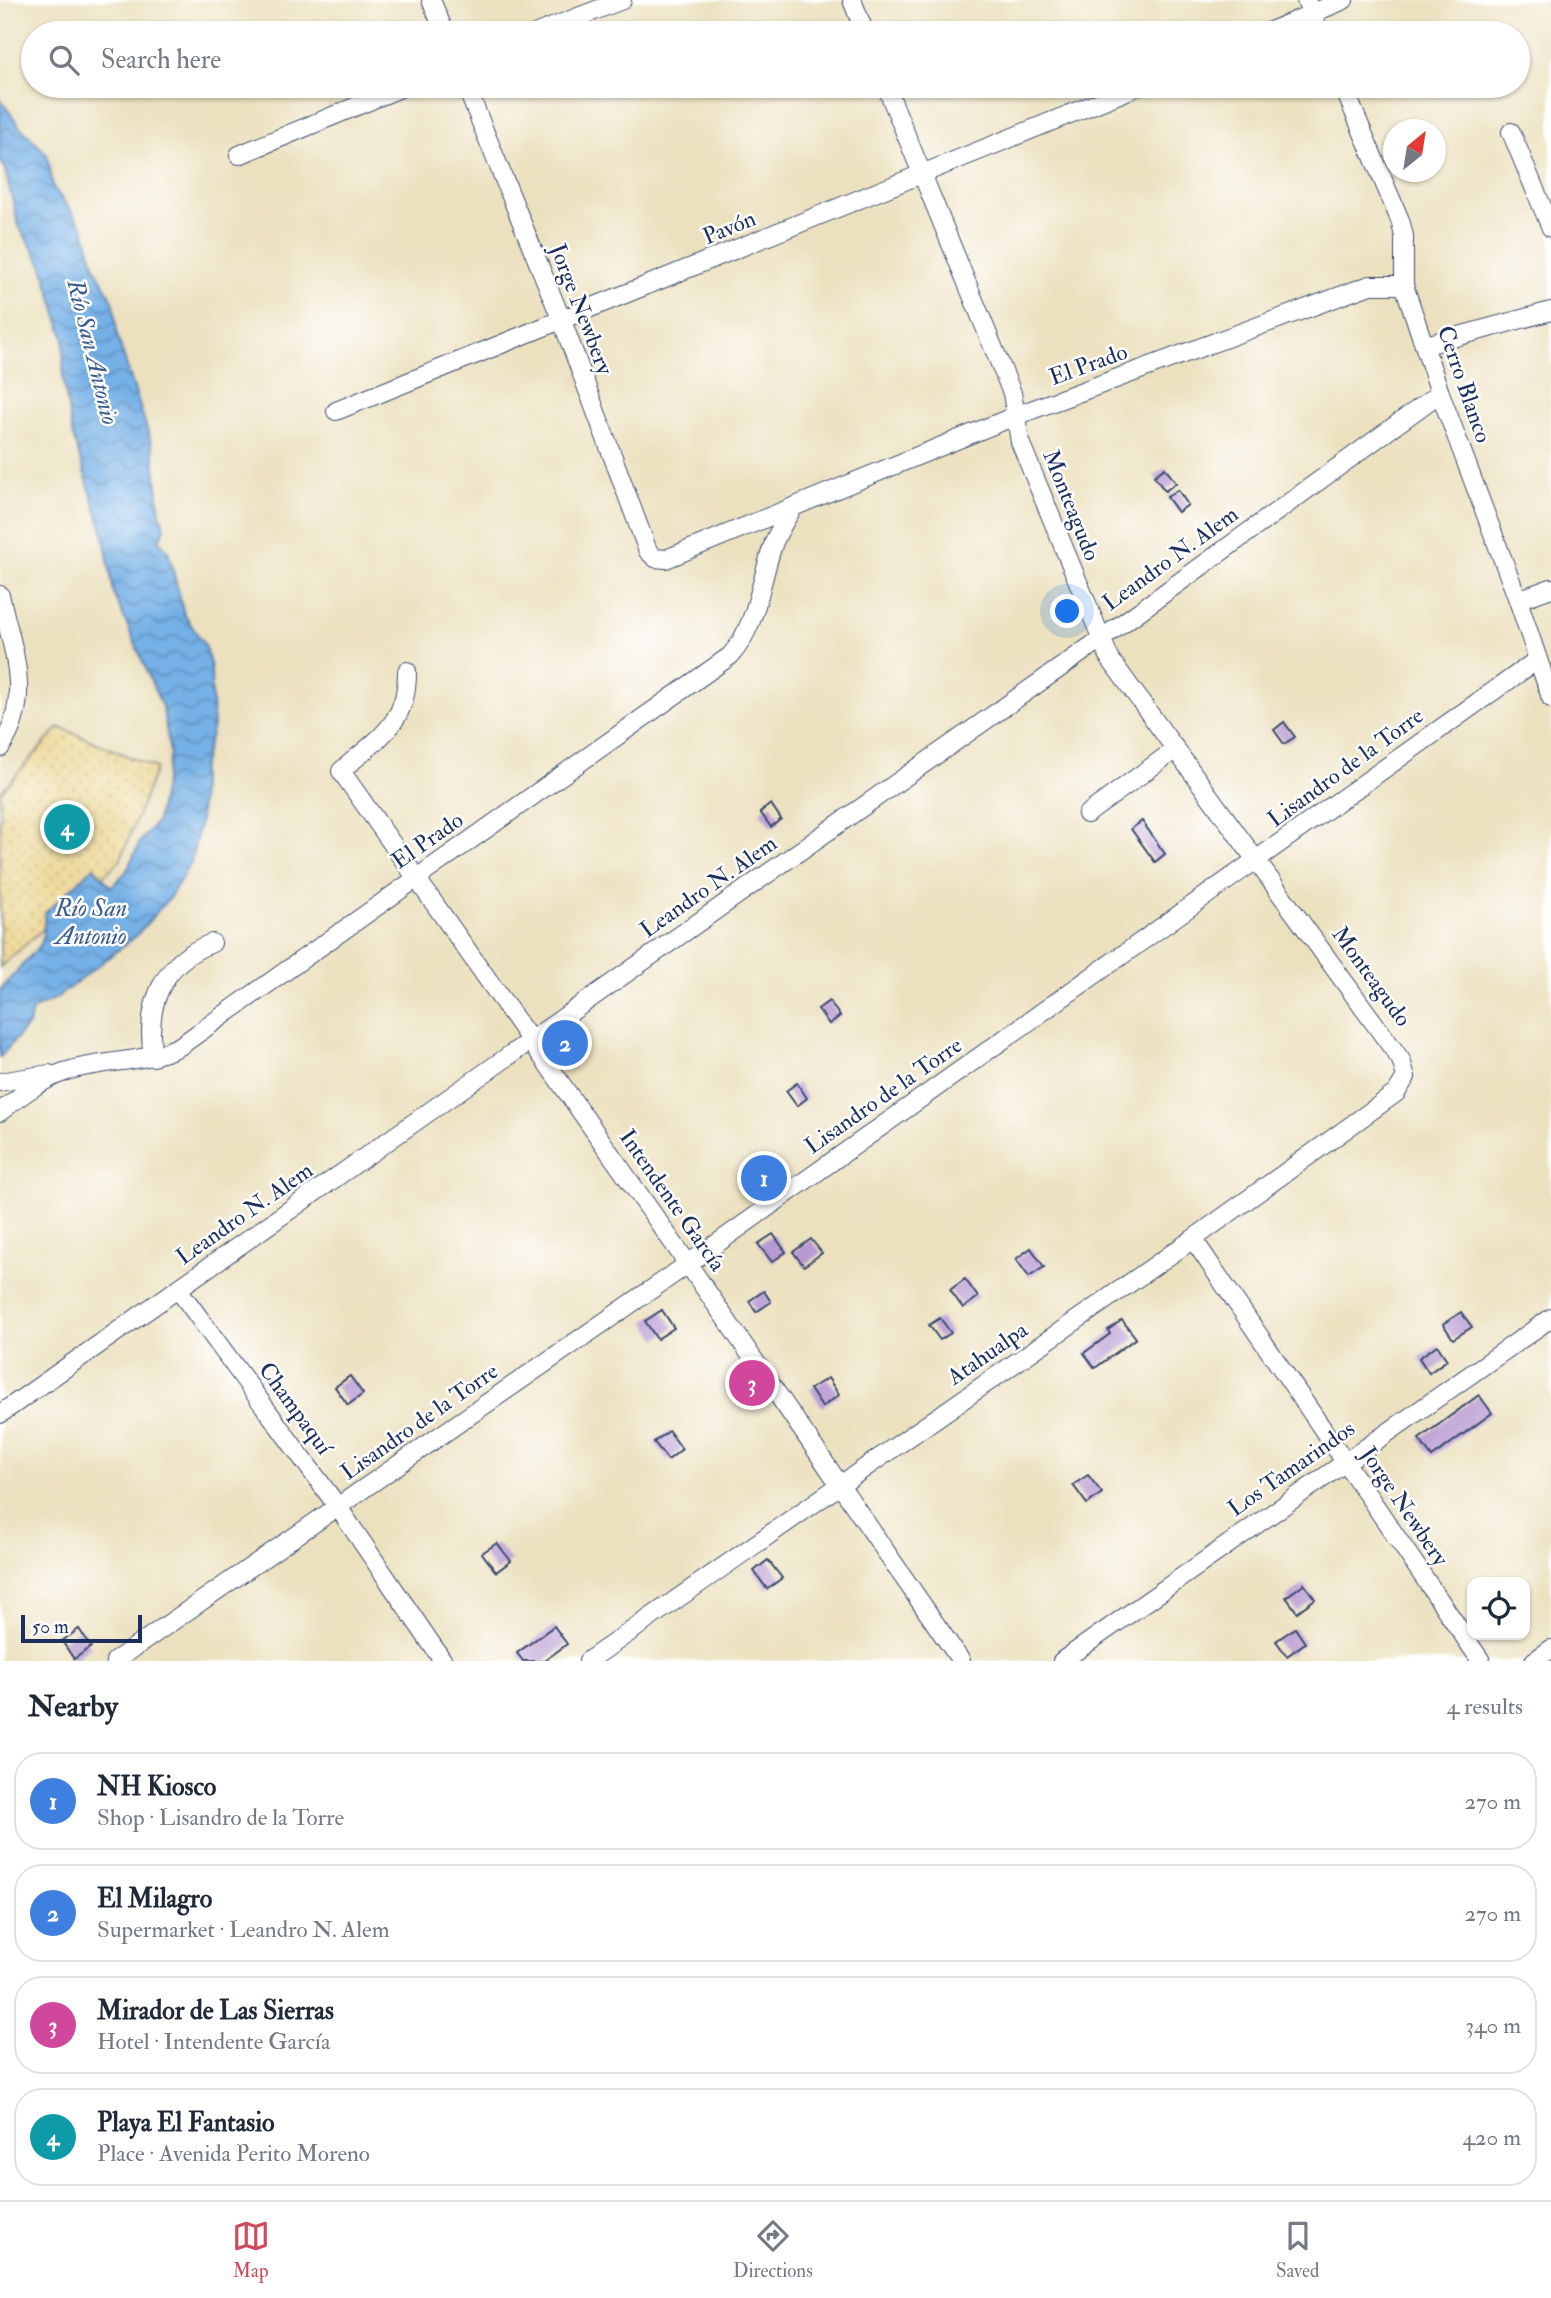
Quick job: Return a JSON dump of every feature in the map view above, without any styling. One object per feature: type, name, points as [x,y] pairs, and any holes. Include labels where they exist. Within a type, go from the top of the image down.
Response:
[{"type":"street","points":[[431,0],[440,21]]},
{"type":"street","points":[[568,21],[622,0]]},
{"type":"street","points":[[852,0],[860,21]]},
{"type":"street","points":[[1286,21],[1309,7],[1344,0]]},
{"type":"street","points":[[239,155],[376,98]]},
{"type":"street","name":"Jorge Newbery","points":[[471,98],[562,321],[648,551]]},
{"type":"street","name":"Monteagudo","points":[[891,98],[1012,393],[1020,442],[1110,659],[1401,1060],[1406,1077]]},
{"type":"street","name":"Pavón","points":[[336,411],[1110,98]]},
{"type":"street","name":"Cerro Blanco","points":[[1348,98],[1400,220],[1404,236],[1404,285],[1440,393],[1518,600],[1551,698]]},
{"type":"street","points":[[1511,132],[1551,228]]},
{"type":"street","name":"El Prado","points":[[648,551],[655,558],[666,559],[1015,416],[1370,285],[1404,285]]},
{"type":"street","points":[[1426,345],[1551,311]]},
{"type":"street","name":"Leandro N. Alem","points":[[0,1413],[1101,639],[1440,393]]},
{"type":"street","name":"El Prado","points":[[0,1112],[30,1089],[66,1071],[153,1057],[180,1046],[730,656],[741,643],[749,626],[775,541],[793,507]]},
{"type":"street","points":[[758,521],[769,530],[775,541]]},
{"type":"street","points":[[1518,600],[1551,588]]},
{"type":"street","points":[[0,595],[20,681],[0,748]]},
{"type":"street","name":"Lisandro de la Torre","points":[[115,1661],[688,1264],[1537,660]]},
{"type":"street","name":"Intendente García","points":[[407,671],[405,705],[398,717],[341,771],[688,1264],[961,1661]]},
{"type":"street","points":[[1087,814],[1176,749]]},
{"type":"street","points":[[153,1057],[149,1029],[160,989],[182,959],[194,949],[212,943]]},
{"type":"street","points":[[0,1082],[66,1071]]},
{"type":"street","name":"Atahualpa","points":[[588,1661],[1193,1239],[1396,1093],[1406,1077]]},
{"type":"street","name":"Jorge Newbery","points":[[1193,1239],[1481,1661]]},
{"type":"street","name":"Champaquí","points":[[178,1289],[338,1507],[443,1661]]},
{"type":"street","name":"Los Tamarindos","points":[[1062,1661],[1344,1460],[1551,1318]]},
{"type":"street","points":[[1534,1661],[1551,1649]]},
{"type":"sand","points":[[59,727],[156,768],[120,861],[0,967],[0,793]]},
{"type":"water","name":"Río San Antonio","points":[[0,99],[21,128],[47,154],[53,187],[83,227],[95,267],[114,303],[117,335],[153,448],[160,514],[165,528],[159,541],[168,551],[184,614],[205,646],[211,668],[213,726],[201,771],[200,821],[191,862],[170,897],[135,937],[55,999],[32,1010],[29,1024],[0,1057],[0,990],[42,943],[45,913],[94,867],[111,887],[126,872],[140,842],[157,821],[170,754],[163,709],[114,594],[103,531],[72,433],[63,378],[64,338],[42,264],[19,227],[4,166],[0,161]]},
{"type":"building","points":[[1165,468],[1176,483],[1165,491],[1154,476]]},
{"type":"building","points":[[1178,490],[1188,505],[1178,512],[1167,497]]},
{"type":"building","points":[[1284,722],[1295,737],[1284,744],[1274,730]]},
{"type":"building","points":[[771,804],[781,819],[771,827],[760,812]]},
{"type":"building","points":[[1142,821],[1165,854],[1155,862],[1131,829]]},
{"type":"building","points":[[829,1001],[840,1016],[829,1024],[818,1009]]},
{"type":"building","points":[[797,1083],[807,1098],[797,1106],[786,1091]]},
{"type":"building","points":[[773,1234],[786,1252],[772,1262],[758,1244]]},
{"type":"building","points":[[811,1239],[822,1253],[804,1266],[793,1252]]},
{"type":"building","points":[[1031,1248],[1044,1267],[1029,1277],[1016,1259]]},
{"type":"building","points":[[965,1279],[978,1297],[963,1308],[950,1290]]},
{"type":"building","points":[[764,1291],[771,1302],[756,1312],[749,1301]]},
{"type":"building","points":[[662,1310],[674,1328],[657,1339],[645,1321]]},
{"type":"building","points":[[1461,1312],[1472,1327],[1453,1339],[1443,1324]]},
{"type":"building","points":[[940,1318],[951,1333],[940,1340],[929,1325]]},
{"type":"building","points":[[1122,1320],[1136,1338],[1095,1368],[1084,1353],[1110,1334],[1108,1330]]},
{"type":"building","points":[[1437,1345],[1447,1360],[1429,1373],[1419,1358]]},
{"type":"building","points":[[350,1376],[363,1394],[348,1405],[335,1387]]},
{"type":"building","points":[[828,1378],[839,1395],[822,1407],[810,1389]]},
{"type":"building","points":[[1479,1395],[1492,1413],[1432,1457],[1419,1439]]},
{"type":"building","points":[[669,1431],[682,1449],[668,1460],[654,1442]]},
{"type":"building","points":[[1088,1475],[1102,1493],[1087,1504],[1073,1485]]},
{"type":"building","points":[[497,1543],[511,1561],[496,1572],[482,1553]]},
{"type":"building","points":[[768,1560],[782,1578],[767,1589],[754,1571]]},
{"type":"building","points":[[1304,1584],[1315,1599],[1297,1612],[1286,1597]]},
{"type":"building","points":[[554,1626],[567,1644],[544,1661],[523,1661],[517,1653]]},
{"type":"building","points":[[1295,1628],[1305,1643],[1287,1656],[1276,1641]]},
{"type":"building","points":[[79,1629],[91,1647],[74,1659],[62,1641]]},
{"type":"place","name":"Playa El Fantasio","points":[[67,827]]},
{"type":"place","name":"El Milagro","points":[[565,1043]]},
{"type":"place","name":"NH Kiosco","points":[[764,1178]]},
{"type":"place","name":"Mirador de Las Sierras","points":[[752,1383]]}]
